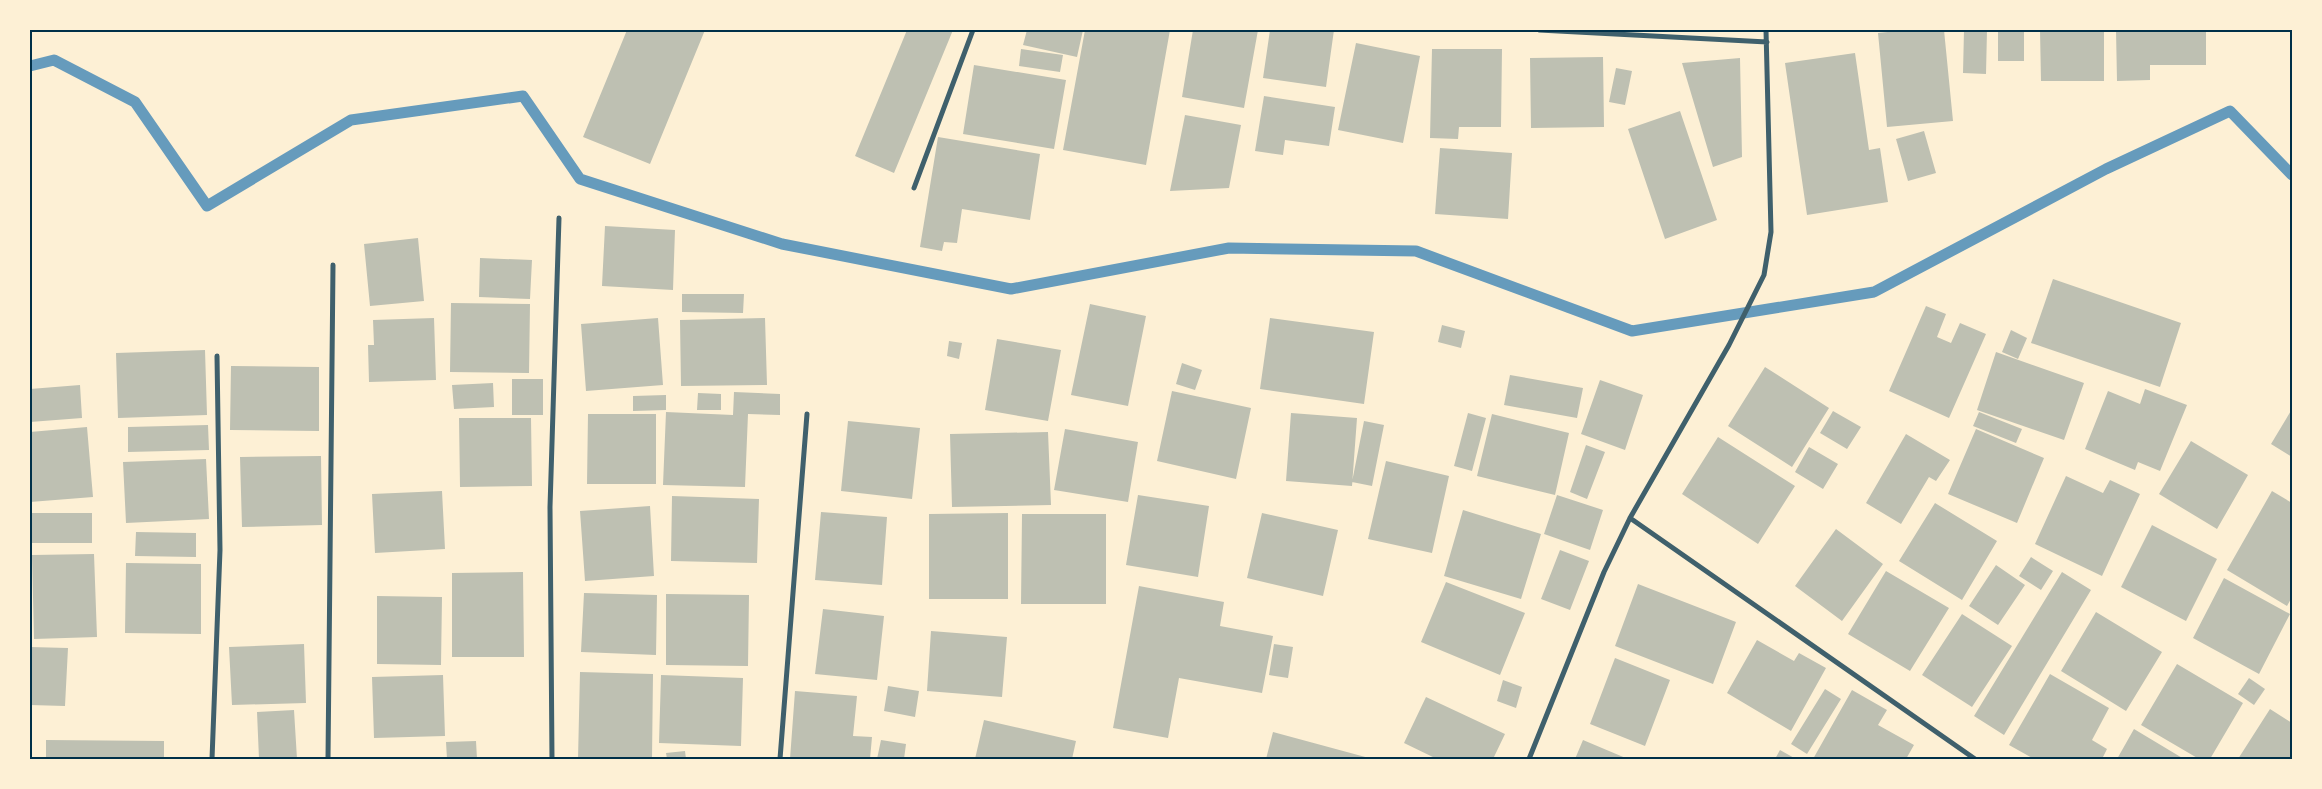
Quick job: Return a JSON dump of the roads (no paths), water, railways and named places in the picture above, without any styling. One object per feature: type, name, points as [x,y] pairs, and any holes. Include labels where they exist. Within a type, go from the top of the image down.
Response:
[{"type":"street","points":[[914,188],[972,30]]},
{"type":"street","points":[[1539,30],[1767,42]]},
{"type":"street","points":[[1529,759],[1604,572],[1630,518],[1729,346],[1764,275],[1771,232],[1766,30]]},
{"type":"street","points":[[552,759],[550,507],[560,218]]},
{"type":"street","points":[[328,759],[333,265]]},
{"type":"street","points":[[212,759],[220,550],[217,356]]},
{"type":"street","points":[[780,759],[807,414]]},
{"type":"street","points":[[1630,518],[1975,759]]},
{"type":"waterway","points":[[30,66],[54,60],[135,102],[207,206],[351,120],[523,96],[580,179],[782,244],[1011,289],[1229,248],[1416,251],[1632,331],[1874,292],[2106,169],[2230,111],[2292,175]]}]
